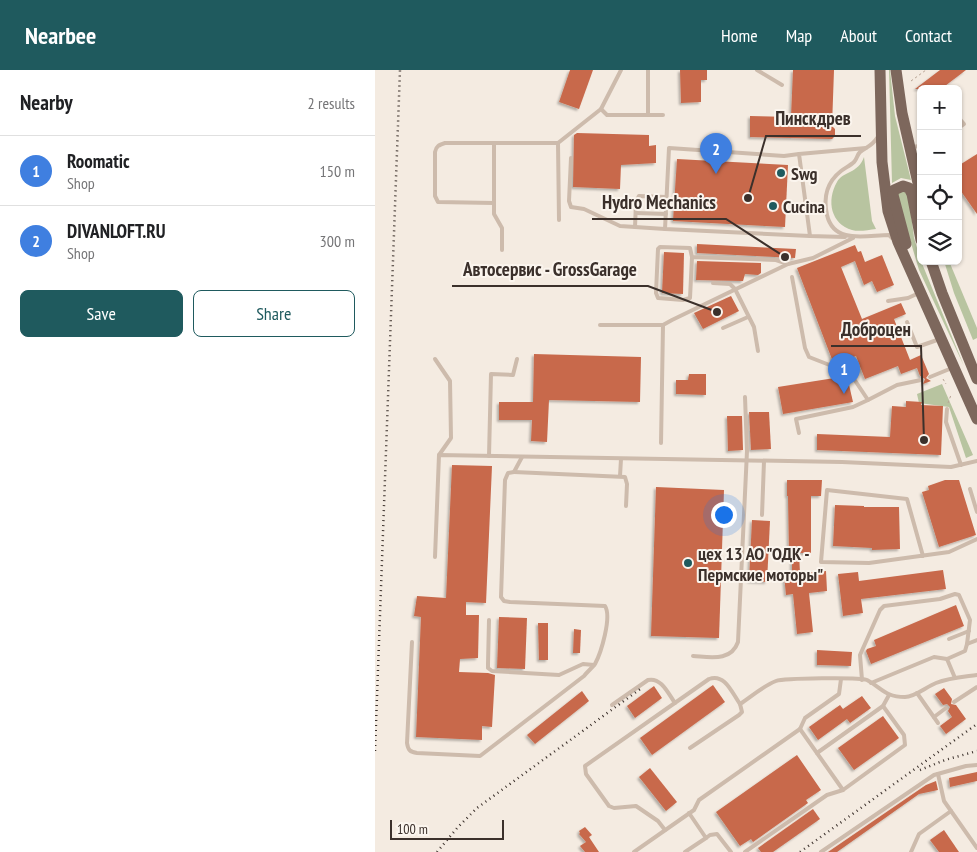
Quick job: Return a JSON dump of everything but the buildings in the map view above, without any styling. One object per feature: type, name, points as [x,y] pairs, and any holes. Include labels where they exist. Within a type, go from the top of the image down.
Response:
[{"type":"main road","points":[[879,70],[884,187],[888,211],[909,268],[977,419]]},
{"type":"main road","points":[[896,70],[902,113],[916,146]]},
{"type":"main road","points":[[909,268],[905,240],[893,195],[894,190],[903,186],[909,188],[917,220]]},
{"type":"main road","points":[[932,265],[977,379]]},
{"type":"lane","points":[[494,203],[437,202],[435,196],[435,152],[439,144],[558,143],[601,109],[621,70]]},
{"type":"lane","points":[[648,70],[648,115]]},
{"type":"lane","points":[[757,70],[781,85]]},
{"type":"lane","points":[[601,109],[607,115],[663,115]]},
{"type":"lane","points":[[853,238],[843,236],[835,231],[827,218],[826,190],[832,180],[855,161],[858,153],[868,148],[877,139],[881,125]]},
{"type":"lane","points":[[494,143],[494,214],[502,228],[502,250]]},
{"type":"lane","points":[[558,143],[559,220]]},
{"type":"lane","points":[[665,229],[669,148],[784,156],[868,148]]},
{"type":"lane","points":[[799,154],[810,236]]},
{"type":"lane","points":[[571,158],[569,201],[571,208],[585,209],[620,226],[853,238],[889,235],[898,242]]},
{"type":"lane","points":[[635,227],[637,199],[639,196],[667,197]]},
{"type":"lane","points":[[636,213],[665,214]]},
{"type":"lane","points":[[600,324],[663,325],[788,264],[813,258],[853,238]]},
{"type":"lane","points":[[660,247],[690,248],[692,257],[690,298],[683,300],[658,298],[656,293],[658,249],[660,247]]},
{"type":"lane","points":[[692,257],[776,260],[788,264]]},
{"type":"lane","points":[[792,278],[806,354],[809,357],[850,373],[868,400]]},
{"type":"lane","points":[[713,283],[730,284],[735,289],[754,327],[758,351]]},
{"type":"lane","points":[[888,301],[908,298],[920,292]]},
{"type":"lane","points":[[723,328],[748,317]]},
{"type":"lane","points":[[907,322],[917,347],[942,338]]},
{"type":"lane","points":[[661,443],[663,325]]},
{"type":"lane","points":[[435,359],[450,381],[451,438],[439,455],[435,557]]},
{"type":"lane","points":[[489,456],[491,374],[513,375],[517,359]]},
{"type":"lane","points":[[930,377],[955,367]]},
{"type":"lane","points":[[799,433],[796,419],[853,407],[897,385],[921,380]]},
{"type":"lane","points":[[693,656],[719,657],[729,655],[736,650],[738,642],[745,461],[747,451],[745,397]]},
{"type":"lane","points":[[947,409],[946,422],[961,464]]},
{"type":"lane","points":[[439,455],[842,462],[951,467],[977,461]]},
{"type":"lane","points":[[514,472],[522,457]]},
{"type":"lane","points":[[620,476],[621,459]]},
{"type":"lane","points":[[762,516],[764,461]]},
{"type":"lane","points":[[412,642],[408,748],[411,752],[417,753],[481,756],[584,676],[595,665],[607,626],[605,606],[510,602],[504,601],[501,597],[505,480],[508,473],[625,477],[627,480],[627,506]]},
{"type":"lane","points":[[969,489],[977,512]]},
{"type":"lane","points":[[923,556],[907,499],[827,490],[821,562],[869,563],[923,556],[949,552],[977,539]]},
{"type":"lane","points":[[862,680],[859,655],[876,614],[884,606],[939,599],[955,594],[959,595],[969,620],[965,651],[947,659],[934,658],[871,683]]},
{"type":"lane","points":[[489,620],[488,668],[492,671],[559,675],[583,664],[595,665]]},
{"type":"lane","points":[[949,640],[969,631]]},
{"type":"lane","points":[[967,644],[977,640]]},
{"type":"lane","points":[[947,659],[955,678]]},
{"type":"lane","points":[[740,704],[766,686],[777,681],[866,680],[895,697],[908,697],[935,684],[955,678],[977,675]]},
{"type":"lane","points":[[665,830],[658,821],[636,806],[614,808],[609,806],[585,770],[585,766],[709,679],[718,677],[723,680],[740,704],[742,712],[690,748]]},
{"type":"lane","points":[[612,705],[648,680],[653,679],[661,682],[675,703]]},
{"type":"lane","points":[[633,852],[694,810],[699,800],[800,729],[805,718],[839,694],[841,679]]},
{"type":"lane","points":[[954,702],[977,686]]},
{"type":"lane","points":[[917,693],[938,723]]},
{"type":"lane","points":[[817,753],[883,706],[889,694]]},
{"type":"lane","points":[[745,852],[827,795],[843,790],[905,745],[904,735],[883,706]]},
{"type":"lane","points":[[934,717],[946,708]]},
{"type":"lane","points":[[800,729],[843,790]]},
{"type":"lane","points":[[821,852],[938,774],[966,766],[977,766]]},
{"type":"lane","points":[[938,774],[944,801],[977,848]]},
{"type":"lane","points":[[911,852],[919,834],[951,811]]},
{"type":"lane","points":[[689,813],[706,838]]},
{"type":"lane","points":[[685,852],[710,835],[717,834],[731,852]]},
{"type":"path","points":[[911,80],[926,70]]},
{"type":"path","points":[[947,409],[951,395]]},
{"type":"green space","points":[[889,70],[895,116],[911,180],[901,178],[892,183]]},
{"type":"green space","points":[[864,157],[872,221],[876,229],[855,231],[839,223],[831,204],[837,182],[840,178],[858,167]]},
{"type":"green space","points":[[902,191],[907,192],[909,197],[917,248],[917,263],[898,199],[898,193]]},
{"type":"green space","points":[[918,265],[923,265],[964,366]]},
{"type":"green space","points":[[945,265],[951,265],[977,328],[977,338],[973,340],[954,293]]},
{"type":"green space","points":[[942,384],[973,455],[966,458],[949,407],[919,403],[917,394]]},
{"type":"railway","points":[[375,751],[400,70]]},
{"type":"railway","points":[[437,852],[477,808],[643,687]]},
{"type":"railway","points":[[800,852],[977,724]]},
{"type":"railway","points":[[920,770],[945,760],[977,751]]},
{"type":"place","name":"Swg","points":[[781,173]]},
{"type":"place","name":"DIVANLOFT.RU","points":[[716,174]]},
{"type":"place","name":"Пинскдрев","points":[[748,198]]},
{"type":"place","name":"Cucina","points":[[773,206]]},
{"type":"place","name":"Hydro Mechanics","points":[[785,257]]},
{"type":"place","name":"Автосервис - GrossGarage","points":[[717,312]]},
{"type":"place","name":"Roomatic","points":[[844,394]]},
{"type":"place","name":"Доброцен","points":[[924,440]]},
{"type":"place","name":"цех 13 АО \"ОДК - Пермские моторы\"","points":[[688,563]]}]
